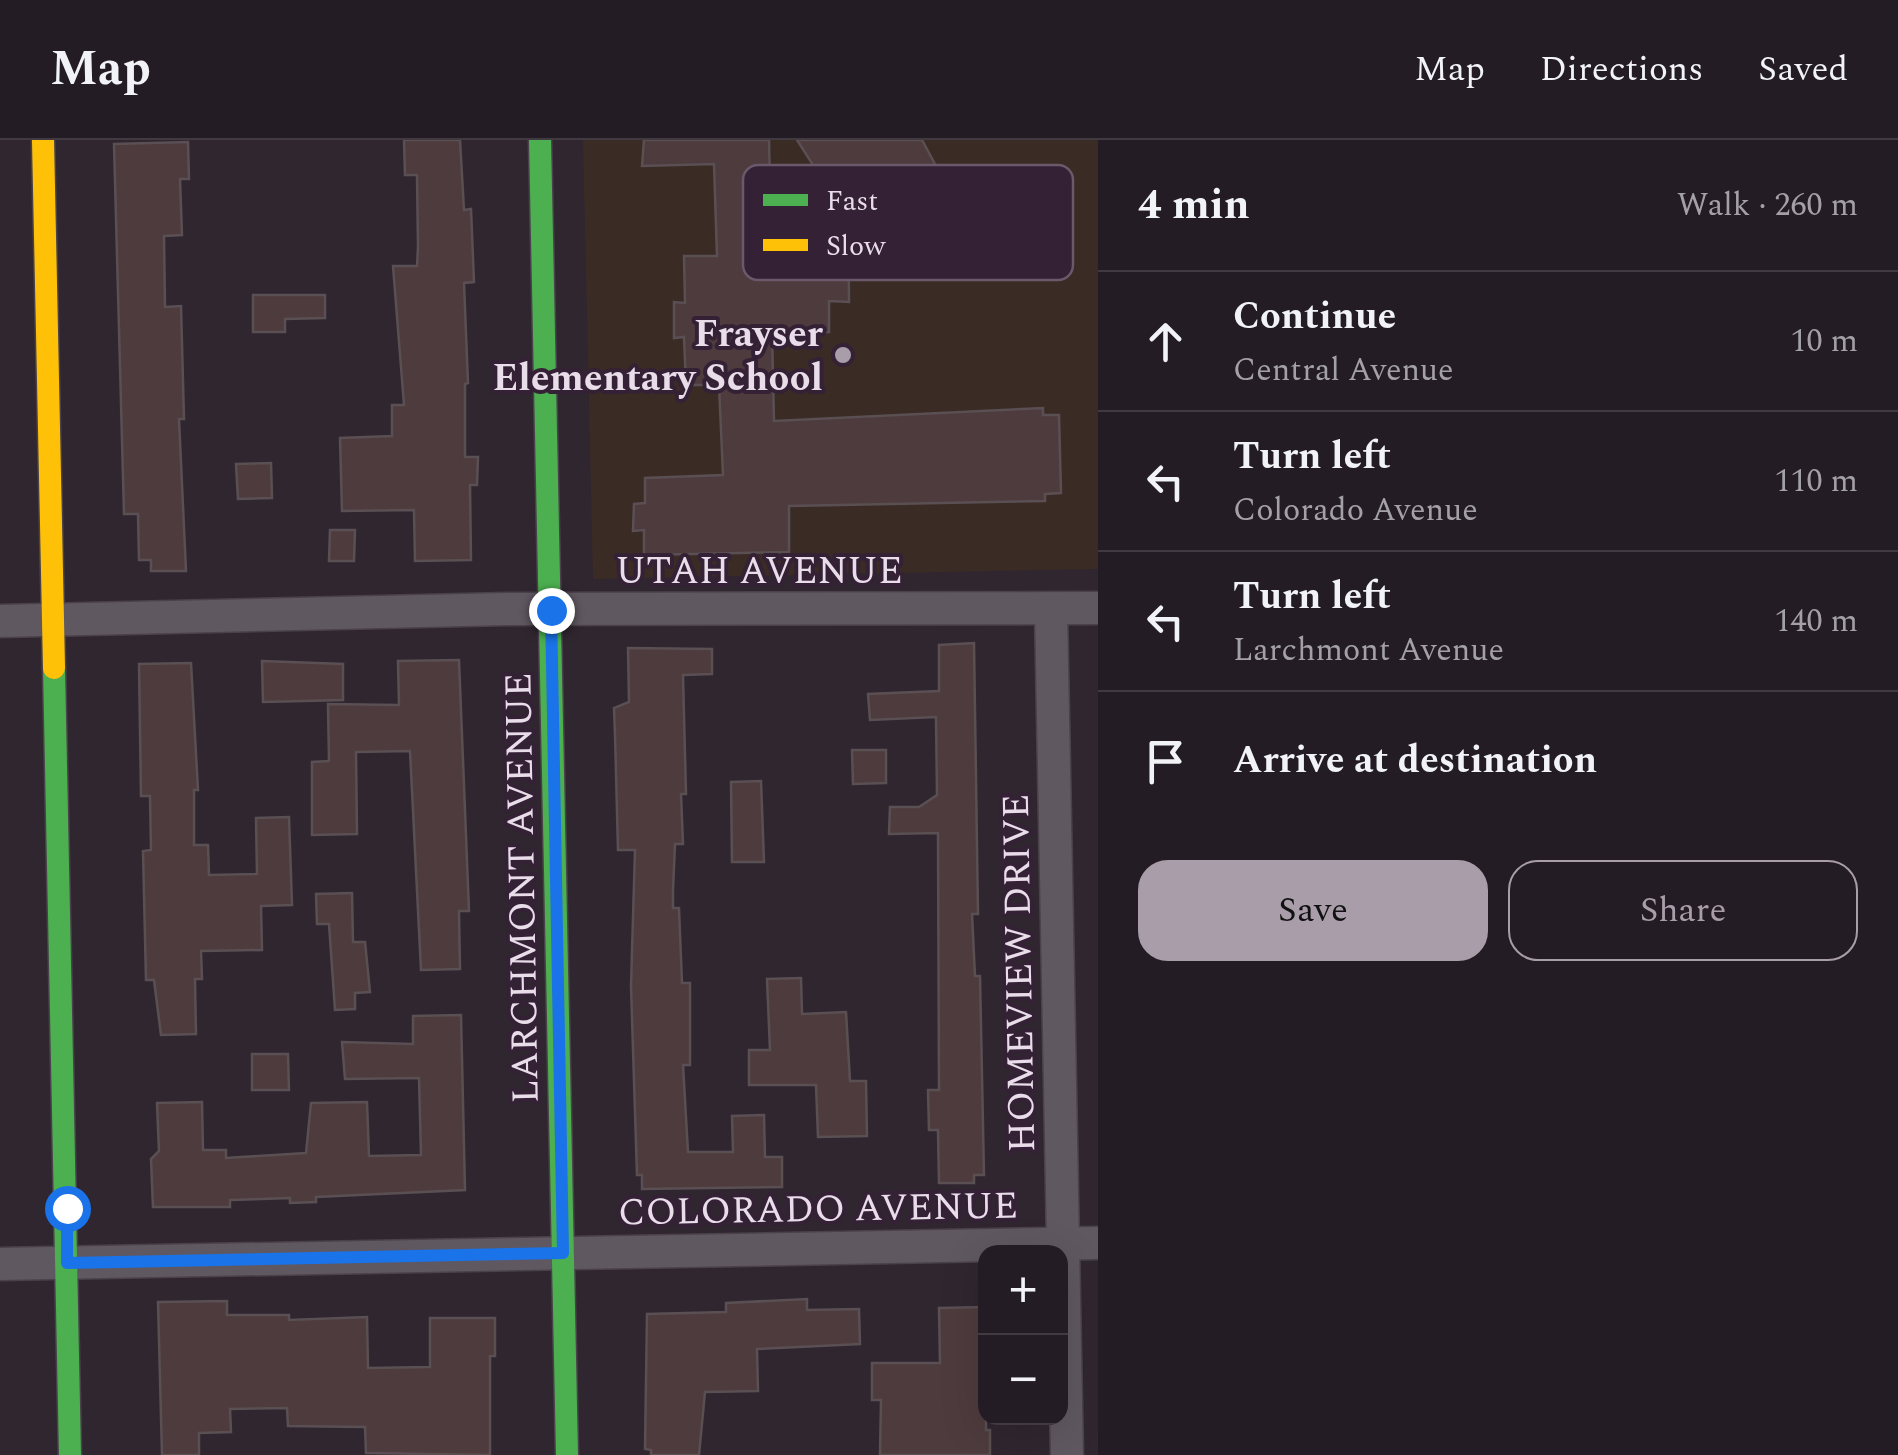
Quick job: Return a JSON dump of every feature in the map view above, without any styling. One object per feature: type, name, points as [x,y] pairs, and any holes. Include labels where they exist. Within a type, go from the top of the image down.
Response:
[{"type":"street","points":[[43,140],[70,1455]]},
{"type":"street","name":"LARCHMONT AVENUE","points":[[540,140],[568,1455]]},
{"type":"street","name":"UTAH AVENUE","points":[[0,621],[551,610],[1098,608]]},
{"type":"street","name":"HOMEVIEW DRIVE","points":[[1052,610],[1067,1455]]},
{"type":"street","name":"COLORADO AVENUE","points":[[0,1264],[1098,1243]]},
{"type":"shaded area","name":"Frayser Elementary School","points":[[583,140],[1098,140],[1098,569],[593,579]]},
{"type":"building","points":[[404,140],[460,140],[464,210],[471,209],[474,282],[464,283],[468,383],[465,457],[478,457],[477,485],[470,485],[471,560],[415,561],[414,510],[342,511],[340,438],[392,436],[392,405],[404,405],[393,266],[417,266],[418,247],[417,175],[405,175]]},
{"type":"building","name":"Frayser Elementary School","points":[[644,140],[769,140],[770,165],[743,165],[743,280],[849,280],[849,302],[829,301],[829,332],[772,334],[774,421],[1043,408],[1043,415],[1059,415],[1061,493],[1045,494],[1045,501],[789,506],[789,552],[644,555],[644,530],[633,531],[634,504],[645,503],[645,478],[723,475],[719,385],[686,385],[684,337],[674,338],[674,302],[685,303],[684,256],[717,256],[714,164],[642,166]]},
{"type":"building","name":"Frayser Elementary School","points":[[797,140],[922,140],[936,165],[813,165]]},
{"type":"building","points":[[188,142],[189,179],[180,179],[182,235],[164,236],[165,307],[181,306],[184,419],[179,419],[186,571],[151,571],[151,560],[139,560],[138,514],[124,514],[114,144]]},
{"type":"building","points":[[253,295],[325,295],[325,318],[285,319],[285,332],[253,332]]},
{"type":"building","points":[[271,463],[272,498],[238,499],[236,464]]},
{"type":"building","points":[[330,530],[355,530],[354,561],[329,561]]},
{"type":"building","points":[[974,643],[978,914],[972,914],[975,976],[980,976],[984,1175],[974,1175],[974,1183],[939,1183],[938,1130],[929,1130],[928,1090],[939,1090],[938,833],[889,834],[890,807],[919,807],[937,795],[936,717],[870,720],[868,694],[939,691],[939,645]]},
{"type":"building","points":[[628,648],[712,649],[712,674],[683,675],[686,794],[681,794],[683,844],[675,844],[673,908],[679,908],[682,983],[690,983],[690,1065],[683,1065],[688,1152],[733,1152],[732,1116],[764,1115],[765,1157],[782,1157],[782,1187],[642,1189],[642,1175],[637,1175],[631,986],[635,850],[618,850],[614,708],[629,702]]},
{"type":"building","points":[[459,660],[469,911],[459,911],[460,969],[421,970],[410,751],[356,752],[357,834],[312,835],[312,762],[329,761],[328,704],[399,705],[398,661]]},
{"type":"building","points":[[262,661],[343,664],[343,700],[263,702]]},
{"type":"building","points":[[191,663],[198,790],[194,790],[194,845],[208,845],[209,875],[257,874],[256,818],[289,817],[292,905],[261,906],[262,950],[201,951],[202,979],[195,979],[196,1034],[161,1035],[154,980],[146,980],[143,851],[151,850],[150,796],[141,796],[139,664]]},
{"type":"building","points":[[852,750],[886,750],[886,783],[853,784]]},
{"type":"building","points":[[761,781],[764,862],[732,862],[731,782]]},
{"type":"building","points":[[352,893],[353,942],[365,942],[370,992],[355,993],[355,1009],[335,1010],[329,924],[317,924],[316,894]]},
{"type":"building","points":[[801,978],[802,1014],[846,1012],[850,1081],[866,1081],[867,1136],[818,1137],[816,1085],[749,1085],[749,1050],[770,1050],[767,979]]},
{"type":"building","points":[[461,1015],[465,1190],[316,1197],[316,1202],[290,1203],[290,1198],[230,1200],[230,1207],[153,1207],[151,1159],[159,1151],[157,1103],[202,1102],[203,1150],[226,1150],[226,1158],[306,1153],[311,1103],[367,1102],[369,1156],[421,1155],[419,1078],[345,1079],[342,1042],[413,1044],[413,1016]]},
{"type":"building","points":[[252,1054],[288,1054],[289,1090],[252,1090]]},
{"type":"building","points":[[807,1299],[807,1310],[859,1309],[860,1344],[757,1349],[758,1391],[705,1392],[699,1455],[651,1455],[651,1450],[645,1449],[647,1314],[726,1312],[726,1303]]},
{"type":"building","points":[[227,1301],[227,1315],[289,1315],[289,1320],[367,1317],[368,1368],[430,1367],[430,1318],[495,1318],[495,1356],[490,1356],[490,1455],[366,1453],[365,1427],[288,1426],[287,1408],[230,1409],[231,1432],[199,1433],[199,1455],[162,1455],[158,1302]]},
{"type":"building","points":[[978,1307],[978,1425],[986,1425],[986,1430],[990,1430],[990,1455],[880,1455],[881,1400],[872,1400],[872,1363],[940,1363],[939,1308]]},
{"type":"traffic: fast","points":[[540,140],[567,1455]]},
{"type":"traffic: fast","points":[[54,668],[70,1455]]},
{"type":"traffic: slow","points":[[43,140],[54,668]]},
{"type":"place","name":"Frayser Elementary School","points":[[843,355]]},
{"type":"route","points":[[67,1208],[67,1263],[563,1253],[551,610]]}]
